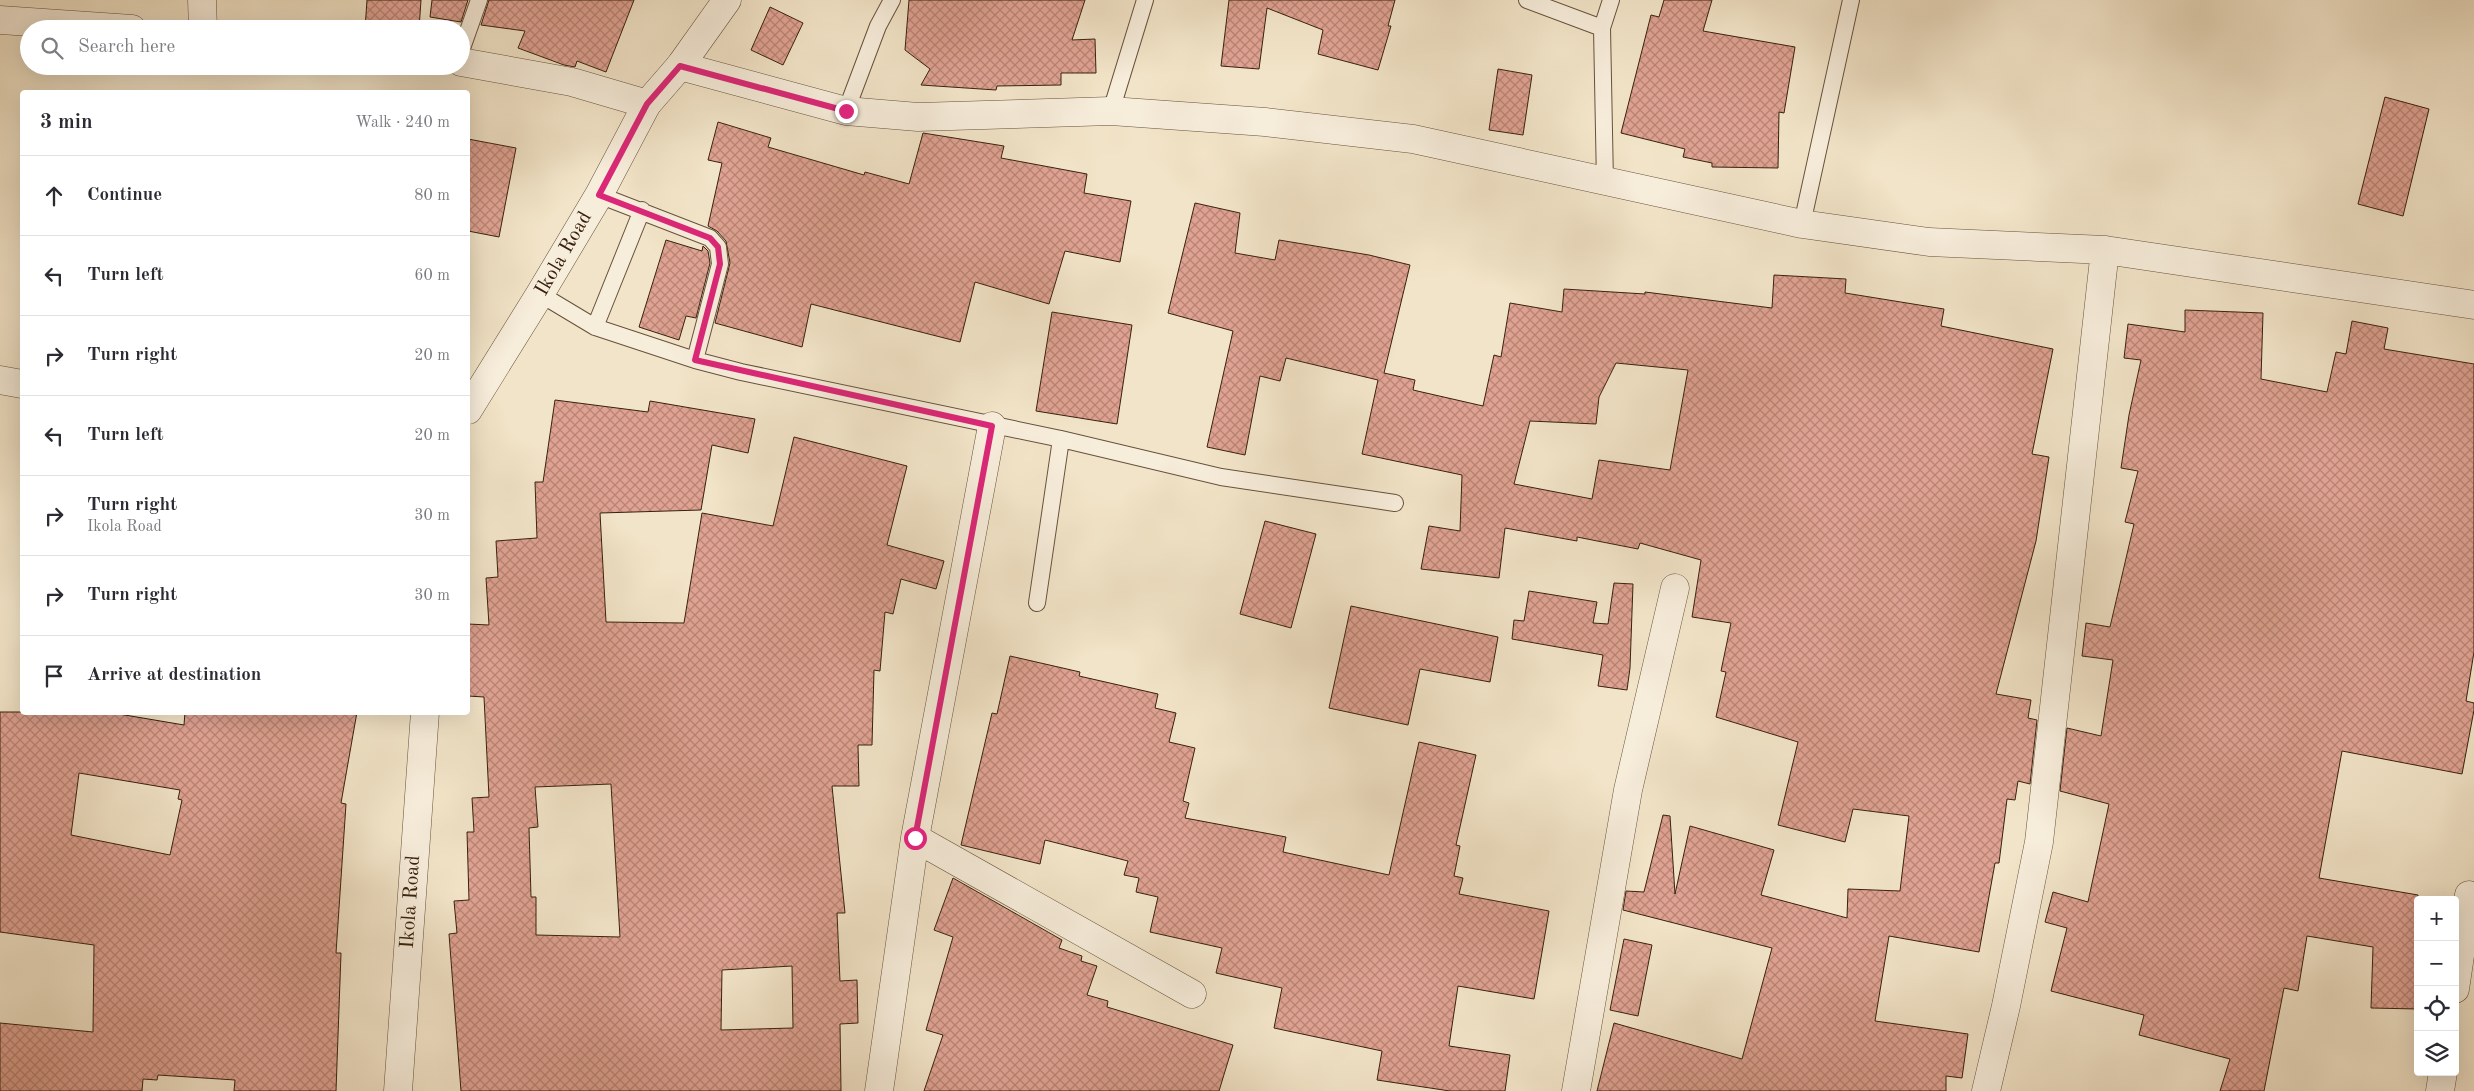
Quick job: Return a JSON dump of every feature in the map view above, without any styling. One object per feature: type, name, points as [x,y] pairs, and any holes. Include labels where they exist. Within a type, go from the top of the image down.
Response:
[{"type":"street","points":[[202,0],[203,20]]},
{"type":"street","name":"Ikola Road","points":[[470,407],[599,195],[647,104],[680,66],[727,0]]},
{"type":"street","points":[[0,20],[20,21]]},
{"type":"street","points":[[470,64],[572,82],[647,104]]},
{"type":"street","points":[[680,66],[846,111],[918,117],[1111,111],[1266,122],[1413,139],[1605,183],[1802,224],[1929,242],[2105,250],[2474,305]]},
{"type":"street","points":[[1986,1091],[2006,1006],[2039,842],[2105,250]]},
{"type":"street","points":[[0,380],[20,384]]},
{"type":"street","points":[[879,1091],[915,838],[992,426]]},
{"type":"street","points":[[1576,1091],[1628,790],[1675,588]]},
{"type":"street","name":"Ikola Road","points":[[398,1091],[425,715]]},
{"type":"street","points":[[915,838],[1192,994]]},
{"type":"street","points":[[2455,986],[2469,896]]},
{"type":"street","points":[[2440,1091],[2442,1076]]},
{"type":"lane","points":[[470,26],[479,0]]},
{"type":"lane","points":[[846,111],[878,26],[892,0]]},
{"type":"lane","points":[[1111,111],[1145,0]]},
{"type":"lane","points":[[1527,0],[1602,28]]},
{"type":"lane","points":[[1605,183],[1602,28],[1611,0]]},
{"type":"lane","points":[[1802,224],[1851,0]]},
{"type":"lane","points":[[599,195],[642,210],[710,238],[718,247],[720,264],[695,360]]},
{"type":"lane","points":[[595,327],[642,210]]},
{"type":"lane","points":[[540,294],[595,327],[695,360],[992,426],[1061,439],[1221,477],[1395,503]]},
{"type":"lane","points":[[1037,603],[1061,439]]},
{"type":"building","points":[[367,0],[421,0],[420,20],[366,20]]},
{"type":"building","points":[[432,0],[468,0],[462,20],[430,17]]},
{"type":"building","points":[[489,0],[634,0],[606,72],[577,61],[575,67],[564,65],[518,48],[525,31],[481,25]]},
{"type":"building","points":[[909,0],[1085,0],[1072,40],[1095,39],[1096,73],[1061,73],[1061,85],[997,86],[996,90],[921,85],[930,69],[905,50]]},
{"type":"building","points":[[1229,0],[1395,0],[1388,26],[1391,26],[1378,70],[1318,54],[1323,30],[1267,8],[1259,69],[1221,66]]},
{"type":"building","points":[[1664,0],[1712,0],[1703,31],[1795,47],[1784,113],[1779,112],[1778,168],[1712,167],[1712,163],[1683,157],[1685,149],[1621,133],[1651,15],[1659,17]]},
{"type":"building","points":[[770,7],[803,23],[783,65],[751,50]]},
{"type":"building","points":[[1498,69],[1532,75],[1523,135],[1489,130]]},
{"type":"building","points":[[2385,97],[2429,109],[2403,216],[2358,204]]},
{"type":"building","points":[[718,122],[771,138],[768,147],[864,175],[865,172],[909,184],[923,133],[1004,146],[1001,158],[1087,174],[1084,193],[1131,201],[1120,262],[1065,251],[1049,304],[975,282],[960,342],[811,304],[802,347],[715,323],[730,263],[726,241],[717,231],[708,226],[722,163],[708,160]]},
{"type":"building","points":[[470,139],[516,148],[499,237],[470,231]]},
{"type":"building","points":[[1195,203],[1240,213],[1235,253],[1275,260],[1279,240],[1369,255],[1410,265],[1384,373],[1415,380],[1413,390],[1483,406],[1494,355],[1501,357],[1510,303],[1562,312],[1564,289],[1645,294],[1645,292],[1772,308],[1774,275],[1846,279],[1845,293],[1944,309],[1941,326],[2053,349],[2032,454],[2049,457],[2036,541],[1996,694],[2031,700],[2028,718],[2037,720],[2030,784],[2018,781],[2015,800],[2007,799],[1999,863],[1995,863],[1979,952],[1889,936],[1875,1021],[1968,1034],[1962,1078],[1946,1076],[1946,1091],[1597,1091],[1614,1023],[1742,1059],[1772,948],[1623,910],[1626,891],[1644,892],[1663,815],[1670,816],[1675,894],[1690,826],[1774,850],[1761,895],[1847,918],[1848,889],[1900,891],[1909,816],[1853,809],[1845,842],[1778,825],[1798,742],[1716,717],[1726,672],[1721,671],[1731,623],[1692,617],[1701,560],[1640,543],[1638,549],[1577,537],[1577,541],[1505,528],[1499,578],[1421,569],[1429,526],[1460,531],[1462,475],[1362,454],[1378,380],[1286,358],[1280,381],[1260,376],[1245,455],[1207,447],[1233,331],[1168,313]],"holes":[[[1616,363],[1688,370],[1670,470],[1599,460],[1592,499],[1514,484],[1530,421],[1596,424],[1599,397]]]},
{"type":"building","points":[[666,240],[702,251],[703,246],[708,251],[710,263],[696,318],[686,316],[679,340],[639,327]]},
{"type":"building","points":[[2185,310],[2263,313],[2261,379],[2327,392],[2336,352],[2346,354],[2352,321],[2388,328],[2384,349],[2474,364],[2474,652],[2466,701],[2474,703],[2474,710],[2462,774],[2342,751],[2319,878],[2418,895],[2414,896],[2414,1009],[2371,1008],[2373,947],[2307,936],[2298,991],[2284,988],[2264,1091],[2220,1091],[2230,1059],[2139,1035],[2144,1015],[2051,991],[2067,928],[2045,922],[2053,892],[2088,902],[2109,804],[2060,791],[2067,728],[2101,736],[2113,660],[2082,656],[2086,623],[2110,627],[2134,524],[2125,522],[2138,471],[2121,468],[2129,415],[2141,360],[2124,358],[2128,324],[2185,332]]},
{"type":"building","points":[[1052,312],[1132,325],[1117,424],[1036,411]]},
{"type":"building","points":[[555,400],[648,412],[650,401],[755,419],[748,453],[712,445],[701,510],[600,513],[606,622],[684,623],[702,513],[773,526],[794,437],[907,466],[887,545],[944,561],[936,589],[901,579],[893,614],[885,612],[880,671],[874,670],[872,745],[858,745],[859,786],[832,786],[845,913],[837,913],[840,981],[857,980],[858,1023],[840,1024],[841,1091],[461,1091],[449,934],[457,933],[454,901],[469,900],[467,832],[474,832],[472,798],[489,797],[484,697],[470,696],[470,624],[489,625],[486,578],[498,577],[496,541],[537,538],[535,482],[543,482]],"holes":[[[611,784],[620,937],[536,935],[536,897],[531,897],[529,828],[538,827],[535,787]],[[792,966],[793,1028],[721,1030],[722,970]]]},
{"type":"building","points":[[1265,521],[1316,534],[1291,628],[1240,614]]},
{"type":"building","points":[[1614,583],[1633,584],[1630,668],[1627,690],[1598,686],[1603,655],[1512,639],[1514,620],[1524,621],[1529,591],[1597,602],[1593,623],[1608,624]]},
{"type":"building","points":[[1351,606],[1498,637],[1490,682],[1420,669],[1408,725],[1329,708]]},
{"type":"building","points":[[1010,656],[1080,672],[1079,676],[1158,694],[1155,708],[1176,713],[1169,742],[1195,748],[1183,801],[1189,803],[1185,818],[1286,837],[1283,852],[1389,875],[1419,742],[1476,755],[1456,845],[1460,846],[1454,876],[1463,878],[1459,894],[1549,911],[1534,999],[1458,986],[1449,1046],[1510,1055],[1505,1091],[1450,1091],[1377,1080],[1382,1051],[1274,1028],[1282,988],[1216,973],[1222,948],[1150,932],[1158,897],[1136,892],[1139,878],[1124,875],[1128,861],[1045,840],[1040,864],[961,845],[992,713],[997,714]]},
{"type":"building","points":[[0,712],[20,712],[20,715],[125,715],[184,725],[185,715],[356,715],[341,803],[346,804],[336,953],[341,953],[336,1091],[234,1091],[235,1080],[158,1075],[157,1080],[143,1079],[142,1091],[0,1091],[0,1023],[93,1032],[94,945],[0,932]],"holes":[[[79,773],[180,790],[178,799],[182,800],[170,855],[71,835]]]},
{"type":"building","points":[[953,878],[1062,940],[1059,948],[1082,956],[1081,961],[1097,966],[1087,995],[1108,1001],[1107,1007],[1233,1045],[1219,1091],[924,1091],[943,1035],[926,1030],[953,937],[934,930]]},
{"type":"building","points":[[1624,939],[1652,945],[1638,1016],[1610,1010]]},
{"type":"route","points":[[846,111],[680,66],[647,104],[599,195],[642,210],[710,238],[718,247],[720,264],[695,360],[741,372],[992,426],[915,838]]}]
